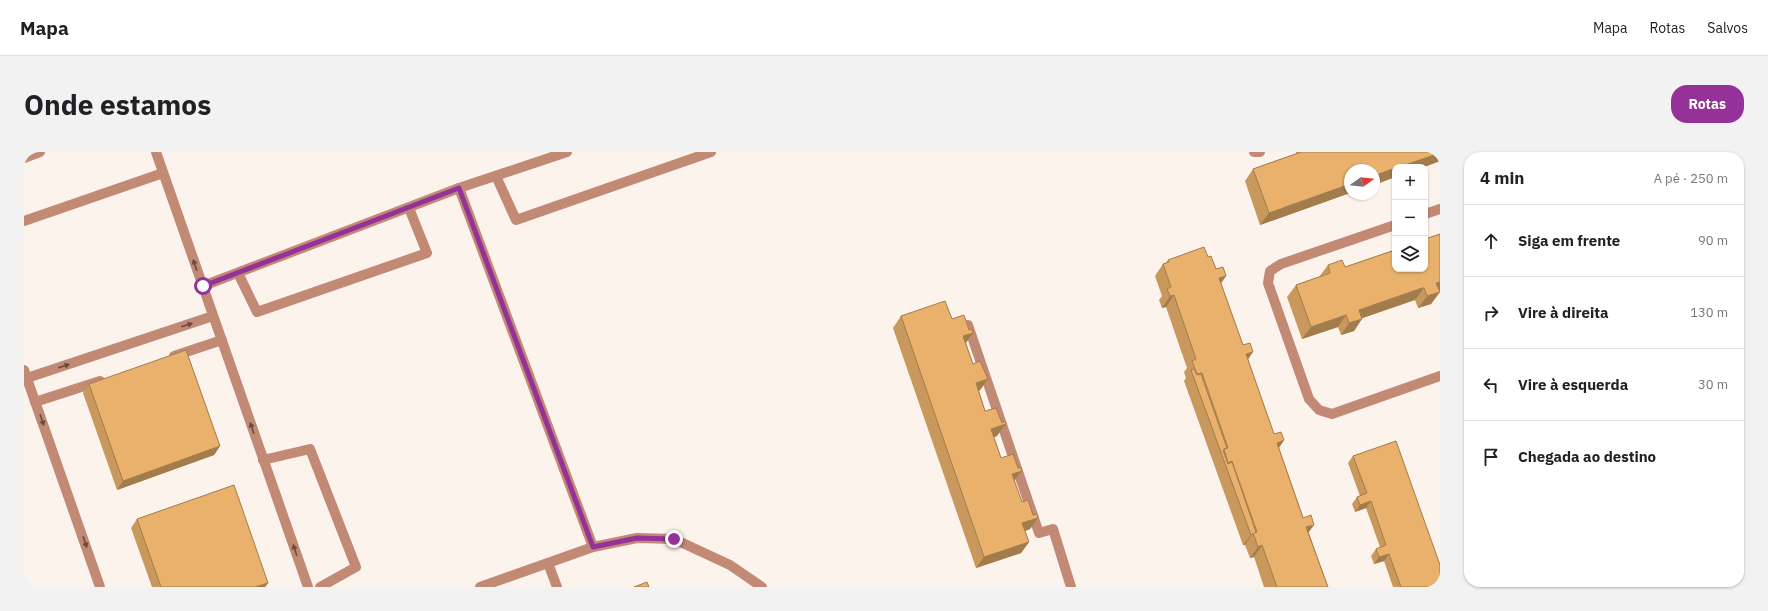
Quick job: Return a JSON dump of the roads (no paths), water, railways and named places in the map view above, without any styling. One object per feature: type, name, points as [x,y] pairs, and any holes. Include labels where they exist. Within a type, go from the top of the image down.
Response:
[{"type":"street","points":[[24,158],[40,152]]},
{"type":"street","points":[[156,152],[308,587]]},
{"type":"street","points":[[203,286],[459,188],[567,152]]},
{"type":"street","points":[[496,176],[516,220],[711,152]]},
{"type":"street","points":[[1254,152],[1260,152]]},
{"type":"street","points":[[24,221],[163,173]]},
{"type":"street","points":[[459,188],[593,547]]},
{"type":"street","points":[[238,273],[257,312],[427,253],[409,208]]},
{"type":"street","points":[[1428,213],[1440,209]]},
{"type":"street","points":[[1392,226],[1281,264],[1270,271],[1268,283],[1309,399],[1319,410],[1332,414],[1440,376]]},
{"type":"street","points":[[100,587],[25,374],[213,316]]},
{"type":"street","points":[[968,325],[1039,533],[1053,529],[1071,587]]},
{"type":"street","points":[[162,360],[222,340]]},
{"type":"street","points":[[36,402],[110,378]]},
{"type":"street","points":[[263,460],[310,449],[356,567],[320,587]]},
{"type":"street","points":[[480,587],[593,547],[637,538],[674,539],[730,565],[762,587]]},
{"type":"street","points":[[548,563],[557,587]]}]
